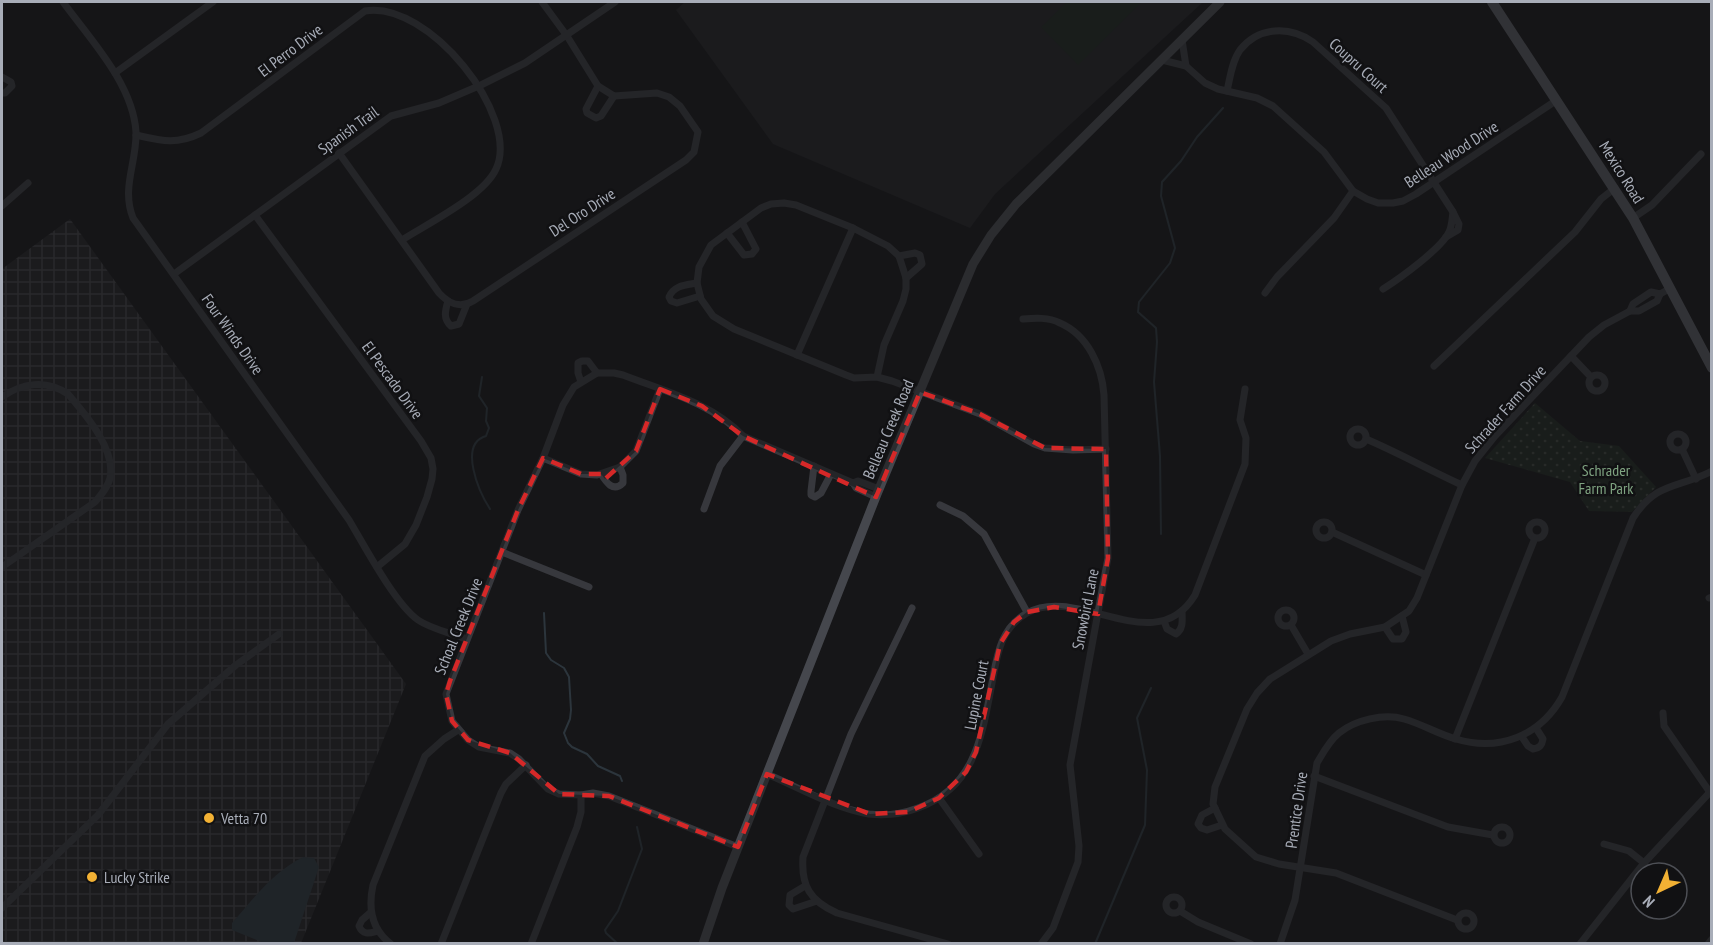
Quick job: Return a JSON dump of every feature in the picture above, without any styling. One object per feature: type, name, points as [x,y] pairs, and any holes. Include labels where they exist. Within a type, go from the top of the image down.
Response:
[{"type":"main road","name":"Belleau Creek Road","points":[[703,944],[722,888],[878,493],[969,272],[1004,218],[1038,181],[1220,2]]},
{"type":"main road","name":"Mexico Road","points":[[1492,2],[1615,188],[1671,288],[1712,368]]},
{"type":"street","name":"Four Winds Drive","points":[[63,2],[114,73],[129,99],[136,135],[128,188],[133,218],[349,520],[377,567],[409,612],[419,621],[466,639]]},
{"type":"street","points":[[114,73],[213,2]]},
{"type":"street","points":[[542,2],[601,89],[614,96],[601,116],[596,118],[591,116],[586,109],[601,89]]},
{"type":"street","name":"Spanish Trail","points":[[174,274],[392,116],[439,103],[481,86],[525,63],[615,2]]},
{"type":"street","name":"El Perro Drive","points":[[136,135],[169,142],[190,139],[365,11],[384,6],[410,12],[454,46],[481,86],[496,121],[500,159],[489,181],[467,200],[402,240]]},
{"type":"street","name":"Coupru Court","points":[[1227,91],[1239,51],[1250,42],[1280,29],[1304,36],[1378,99],[1453,213],[1446,237],[1402,277],[1383,289]]},
{"type":"street","points":[[1182,40],[1186,66]]},
{"type":"street","points":[[1162,60],[1186,66],[1205,83],[1257,98],[1273,106],[1324,152],[1353,191],[1334,218],[1277,277],[1265,293]]},
{"type":"street","points":[[2,77],[11,82],[12,86],[2,93]]},
{"type":"street","name":"Del Oro Drive","points":[[339,153],[439,292],[448,301],[445,315],[447,323],[451,326],[459,324],[467,304],[686,160],[694,152],[698,132],[680,106],[669,97],[657,93],[614,96]]},
{"type":"street","name":"Belleau Wood Drive","points":[[1353,191],[1372,201],[1393,203],[1403,201],[1557,100]]},
{"type":"street","points":[[1633,218],[1652,205],[1701,154]]},
{"type":"street","points":[[2,206],[28,183]]},
{"type":"street","points":[[1434,366],[1575,232],[1600,199],[1615,188]]},
{"type":"street","points":[[877,377],[884,345],[903,301],[906,278],[899,256],[883,242],[796,205],[784,203],[761,208],[711,245],[699,267],[697,283],[705,307],[723,324],[854,378],[885,378],[980,414],[1045,448],[1106,449]]},
{"type":"street","name":"El Pescado Drive","points":[[255,216],[421,441],[430,458],[432,479],[416,525],[405,544],[377,567]]},
{"type":"street","points":[[727,233],[744,255],[752,254],[756,249],[742,222]]},
{"type":"street","points":[[797,355],[853,228]]},
{"type":"street","points":[[899,256],[915,253],[920,255],[922,260],[922,264],[906,278]]},
{"type":"street","points":[[697,283],[678,287],[669,297],[671,301],[677,303],[700,296]]},
{"type":"street","name":"Schrader Farm Drive","points":[[1457,920],[1336,873],[1271,862],[1256,857],[1236,841],[1222,825],[1213,798],[1215,787],[1247,709],[1257,693],[1270,679],[1330,641],[1350,634],[1385,627],[1408,611],[1417,598],[1462,485],[1484,449],[1589,337],[1604,325],[1630,311],[1633,304],[1651,292],[1660,294],[1671,288]]},
{"type":"street","points":[[448,301],[456,305],[467,304]]},
{"type":"street","name":"Snowbird Lane","points":[[1023,319],[1043,318],[1060,323],[1076,333],[1088,347],[1103,378],[1106,449],[1108,558],[1070,765],[1079,846],[1078,862],[1053,928],[1041,944]]},
{"type":"street","points":[[1571,356],[1592,376]]},
{"type":"street","name":"Schoal Creek Drive","points":[[581,382],[578,363],[588,361],[597,373]]},
{"type":"street","name":"Schoal Creek Drive","points":[[458,730],[450,715],[446,694],[518,510],[543,458],[563,405],[574,387],[581,382],[597,373],[623,375],[702,406],[733,425],[743,436],[853,483],[856,488],[878,493]]},
{"type":"street","points":[[2,397],[13,389],[39,384],[62,390],[99,435],[109,457],[111,472],[105,490],[95,502],[2,567]]},
{"type":"street","points":[[543,458],[581,474],[601,474],[620,467],[636,451],[660,389]]},
{"type":"street","points":[[940,505],[963,516],[984,534],[1028,612],[1054,607],[1146,623],[1164,621],[1182,611],[1195,595],[1245,464],[1246,438],[1240,420],[1245,389]]},
{"type":"street","points":[[704,509],[720,466],[743,436]]},
{"type":"street","points":[[1366,439],[1405,455],[1425,468],[1462,485]]},
{"type":"street","points":[[1682,449],[1696,479]]},
{"type":"street","points":[[814,466],[811,495],[815,497],[821,493],[831,474]]},
{"type":"street","points":[[601,474],[610,486],[615,488],[623,483],[620,467]]},
{"type":"street","name":"Prentice Drive","points":[[1280,944],[1295,900],[1317,763],[1325,749],[1339,733],[1362,721],[1386,717],[1402,718],[1455,739],[1475,743],[1494,743],[1522,737],[1536,728],[1554,710],[1562,697],[1633,518],[1654,493],[1696,479],[1712,471]]},
{"type":"street","points":[[1332,532],[1426,575]]},
{"type":"street","points":[[1455,739],[1535,538]]},
{"type":"street","points":[[502,552],[589,587]]},
{"type":"street","points":[[912,608],[851,734],[803,856],[802,869],[806,886],[817,901],[837,913],[948,944]]},
{"type":"street","points":[[1164,621],[1167,629],[1176,634],[1180,631],[1182,624],[1182,611]]},
{"type":"street","name":"Lupine Court","points":[[767,774],[860,811],[890,815],[908,812],[939,798],[966,772],[976,752],[983,733],[1000,644],[1014,622],[1028,612]]},
{"type":"street","name":"Schrader Farm Drive","points":[[1385,627],[1393,639],[1402,639],[1406,632],[1402,616]]},
{"type":"street","points":[[1291,625],[1308,654]]},
{"type":"street","points":[[2,908],[98,815],[168,724],[235,666],[279,634]]},
{"type":"street","points":[[1646,861],[1710,790],[1664,726],[1662,712]]},
{"type":"street","name":"Prentice Drive","points":[[1522,737],[1527,746],[1533,749],[1538,748],[1543,739],[1536,728]]},
{"type":"street","points":[[391,944],[378,931],[370,914],[373,885],[425,756],[458,730],[478,747],[510,753],[526,765],[548,789],[559,794],[593,793],[609,796],[738,847]]},
{"type":"street","points":[[441,944],[501,794],[513,776],[526,765]]},
{"type":"street","points":[[1314,776],[1448,827],[1493,835]]},
{"type":"street","points":[[531,944],[577,828],[581,813],[581,795]]},
{"type":"street","points":[[939,798],[979,854]]},
{"type":"street","name":"Schrader Farm Drive","points":[[1215,808],[1202,815],[1198,824],[1206,830],[1222,825]]},
{"type":"street","points":[[1604,844],[1629,850],[1642,861]]},
{"type":"street","points":[[1580,944],[1629,882]]},
{"type":"street","points":[[806,886],[790,895],[789,905],[793,909],[817,901]]},
{"type":"street","points":[[1180,911],[1198,922],[1251,944]]},
{"type":"street","points":[[370,914],[358,926],[365,933],[378,931]]},
{"type":"highlighted area","points":[[660,389],[702,406],[743,436],[876,497],[920,392],[980,414],[1045,448],[1106,449],[1108,558],[1098,614],[1054,607],[1027,612],[1014,622],[1000,644],[976,752],[966,772],[939,798],[908,812],[870,814],[767,774],[738,847],[609,796],[559,794],[510,753],[468,740],[452,721],[446,694],[450,681],[518,510],[543,458],[581,474],[601,474],[605,479],[636,451]]},
{"type":"shaded area","points":[[685,2],[1203,2],[995,194],[970,228],[773,144],[676,10]]},
{"type":"shaded area","points":[[70,219],[406,684],[301,943],[2,943],[2,269]]},
{"type":"shaded area","points":[[303,857],[314,858],[319,867],[294,943],[264,943],[232,930],[232,923],[264,887],[292,863]]},
{"type":"green space","points":[[1067,2],[1142,2],[1078,65],[1041,27]]},
{"type":"green space","name":"Schrader Farm Park","points":[[1535,403],[1580,441],[1619,446],[1656,487],[1632,512],[1589,511],[1570,482],[1485,458]]},
{"type":"waterway","points":[[1161,534],[1160,456],[1154,382],[1156,328],[1138,312],[1139,302],[1170,263],[1175,248],[1161,196],[1162,182],[1223,108]]},
{"type":"waterway","points":[[482,377],[479,396],[487,408],[486,421],[489,428],[486,436],[473,448],[472,458],[477,481],[490,509]]},
{"type":"waterway","points":[[544,613],[546,653],[551,660],[564,668],[569,677],[571,710],[564,733],[568,743],[587,754],[598,766],[620,776],[622,781]]},
{"type":"waterway","points":[[1095,944],[1145,825],[1147,770],[1137,718],[1151,688]]},
{"type":"waterway","points":[[618,944],[605,930],[618,911],[642,849],[637,827]]},
{"type":"place","name":"Vetta 70","points":[[209,818]]},
{"type":"place","name":"Lucky Strike","points":[[92,877]]}]
